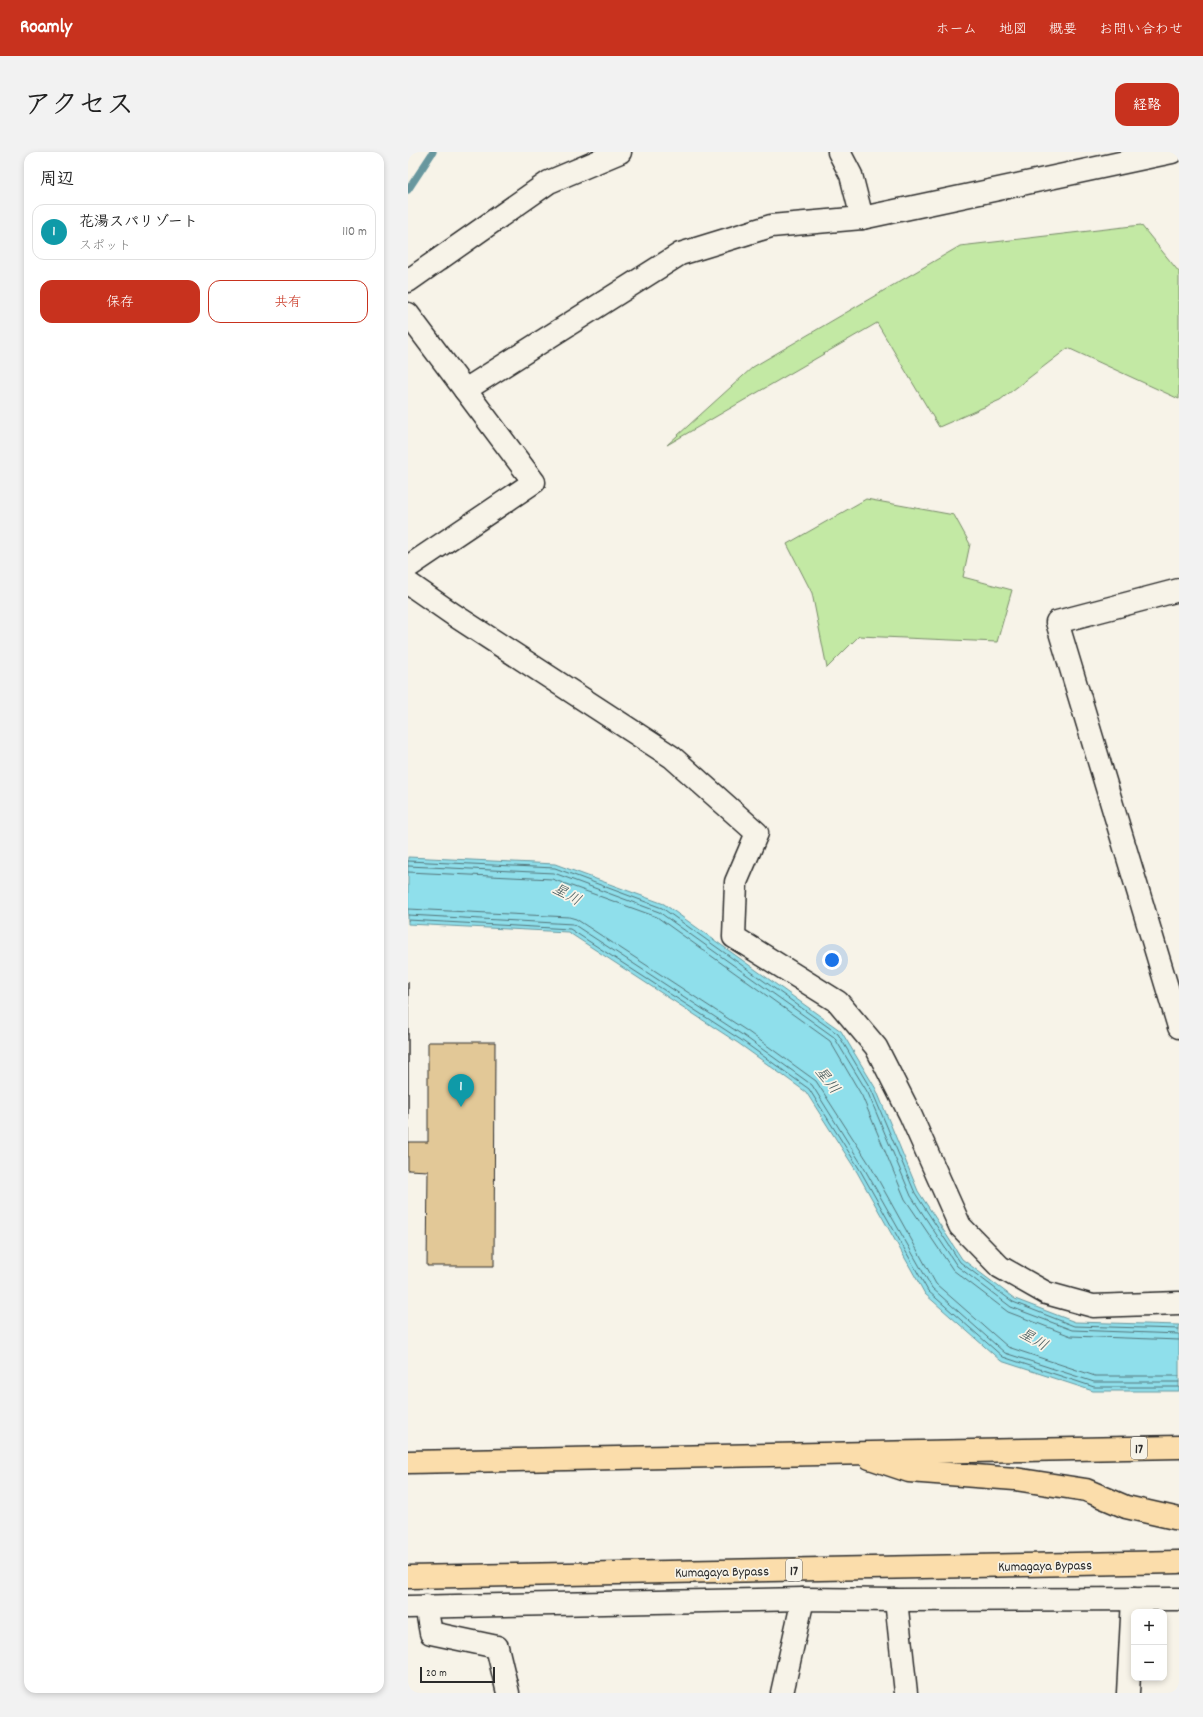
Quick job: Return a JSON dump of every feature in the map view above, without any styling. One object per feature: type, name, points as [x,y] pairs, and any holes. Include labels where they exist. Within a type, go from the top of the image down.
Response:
[{"type":"highway","name":"17","points":[[408,1462],[1179,1447]]},
{"type":"highway","points":[[854,1453],[910,1471],[1016,1479],[1086,1490],[1126,1507],[1179,1519]]},
{"type":"highway","name":"Kumagaya Bypass","points":[[408,1577],[1179,1562]]},
{"type":"street","points":[[408,281],[549,182],[620,152]]},
{"type":"street","points":[[839,152],[852,175],[862,218]]},
{"type":"street","points":[[465,390],[680,254],[771,226],[862,218],[1172,152]]},
{"type":"street","points":[[408,314],[534,482],[408,567]]},
{"type":"street","points":[[408,583],[454,615],[672,757],[757,834],[736,882],[734,937],[838,1002],[876,1047],[910,1114],[960,1226],[1000,1267],[1046,1293],[1093,1306],[1179,1303]]},
{"type":"street","points":[[1179,590],[1057,622],[1179,1027]]},
{"type":"street","points":[[782,1693],[803,1599]]},
{"type":"street","points":[[508,1693],[497,1647],[431,1633],[417,1607],[803,1599],[1179,1599]]},
{"type":"street","points":[[1128,1693],[1133,1599]]},
{"type":"street","points":[[896,1600],[906,1693]]},
{"type":"green space","points":[[1141,225],[1179,272],[1179,399],[1068,348],[1000,400],[939,427],[877,323],[667,445],[753,367],[960,246]]},
{"type":"green space","points":[[866,499],[954,515],[970,544],[963,577],[1012,590],[997,642],[859,636],[827,668],[812,593],[787,544]]},
{"type":"water","name":"星川","points":[[408,857],[555,864],[664,904],[841,1031],[876,1089],[918,1191],[962,1259],[1015,1299],[1075,1322],[1179,1325],[1179,1391],[1093,1391],[1001,1361],[925,1294],[857,1172],[806,1092],[738,1043],[568,932],[408,924]]},
{"type":"building","points":[[428,1042],[495,1042],[494,1266],[427,1266],[428,1171],[408,1170],[408,1142],[428,1142]]},
{"type":"waterway","points":[[408,190],[433,152]]},
{"type":"place","name":"花湯スパリゾート","points":[[461,1107]]}]
